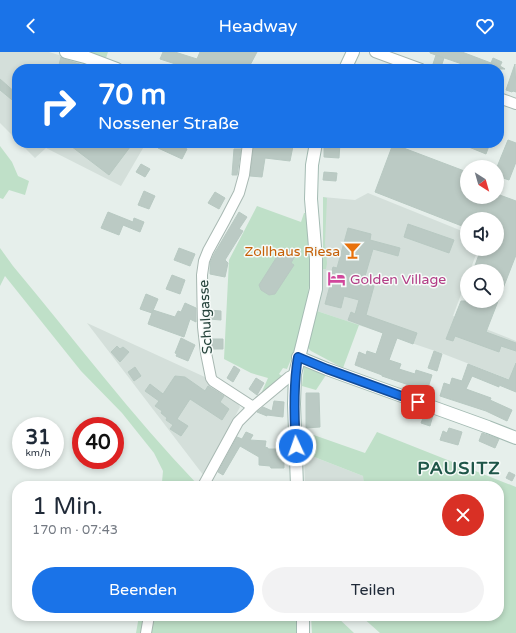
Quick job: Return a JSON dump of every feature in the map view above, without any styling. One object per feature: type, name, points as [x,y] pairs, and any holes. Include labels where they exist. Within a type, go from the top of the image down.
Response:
[{"type":"street","points":[[66,52],[104,64]]},
{"type":"street","points":[[347,64],[353,52]]},
{"type":"street","points":[[375,52],[407,64]]},
{"type":"street","points":[[504,100],[516,104]]},
{"type":"street","name":"Schulgasse","points":[[247,148],[244,175],[239,192],[208,251],[204,261],[201,285],[203,327],[211,378],[213,381],[253,407]]},
{"type":"street","points":[[297,481],[294,404],[295,374],[316,289],[316,259],[311,199],[312,165],[315,148]]},
{"type":"street","points":[[298,357],[516,438]]},
{"type":"street","points":[[206,481],[238,422],[289,376],[295,374]]},
{"type":"street","points":[[146,633],[148,621]]},
{"type":"street","points":[[303,621],[303,633]]},
{"type":"shaded area","points":[[0,52],[49,52],[89,64],[12,64],[12,135],[0,123]]},
{"type":"shaded area","points":[[25,148],[46,148],[35,158]]},
{"type":"shaded area","points":[[46,148],[143,148],[121,186]]},
{"type":"shaded area","points":[[368,193],[460,230],[460,256],[475,256],[473,264],[460,264],[460,297],[453,316],[516,341],[516,382],[441,353],[317,311],[323,269],[323,197],[355,200]]},
{"type":"shaded area","points":[[87,323],[207,378],[237,402],[240,407],[204,476]]},
{"type":"shaded area","points":[[304,453],[363,476],[364,481],[305,481]]},
{"type":"green space","points":[[84,52],[108,52],[106,58]]},
{"type":"green space","points":[[0,146],[12,162],[18,176],[29,181],[25,195],[9,190],[3,199],[0,198]]},
{"type":"green space","points":[[323,197],[327,198],[325,243],[327,263],[326,269],[323,269]]},
{"type":"green space","points":[[257,206],[301,222],[305,213],[310,253],[310,273],[305,312],[295,351],[287,369],[283,368],[279,374],[282,376],[260,396],[268,378],[251,373],[224,359],[229,260]]},
{"type":"green space","points":[[0,248],[13,266],[127,405],[194,481],[162,481],[163,471],[154,453],[122,413],[81,371],[5,276],[0,286]]},
{"type":"green space","points":[[317,311],[359,325],[343,368],[308,348]]},
{"type":"green space","points":[[304,367],[326,375],[316,390],[302,386]]},
{"type":"green space","points":[[377,432],[501,481],[364,481],[363,476],[304,453],[303,437],[308,436],[308,433],[365,453]]},
{"type":"green space","points":[[504,482],[516,487],[516,633],[380,633],[367,621],[504,621]]},
{"type":"green space","points":[[138,621],[143,621],[141,633],[136,633]]},
{"type":"green space","points":[[153,621],[297,621],[298,633],[150,633]]},
{"type":"green space","points":[[311,621],[341,621],[354,633],[312,633]]},
{"type":"building","points":[[163,52],[175,52],[197,59],[200,52],[257,52],[251,64],[176,64],[160,59]]},
{"type":"building","points":[[462,52],[491,63],[493,58],[502,62],[501,64],[462,64],[430,53]]},
{"type":"building","points":[[436,55],[444,58],[442,64],[433,64]]},
{"type":"building","points":[[61,57],[80,64],[59,64]]},
{"type":"building","points":[[515,64],[516,92],[512,92],[506,90]]},
{"type":"building","points":[[0,79],[12,90],[12,100],[0,90]]},
{"type":"building","points":[[508,140],[516,143],[516,162],[509,180],[504,178],[504,160],[500,160]]},
{"type":"building","points":[[74,148],[129,148],[109,175]]},
{"type":"building","points":[[158,148],[185,148],[187,149],[182,159]]},
{"type":"building","points":[[253,148],[293,148],[290,161],[265,158],[262,177],[250,176]]},
{"type":"building","points":[[324,148],[340,148],[339,158],[324,157]]},
{"type":"building","points":[[392,148],[404,148],[460,169],[460,204],[504,204],[504,197],[516,201],[516,255],[504,286],[504,264],[476,264],[478,256],[504,256],[504,212],[460,212],[460,225],[375,192]]},
{"type":"building","points":[[471,148],[488,148],[486,154]]},
{"type":"building","points":[[234,149],[241,149],[237,175],[232,175]]},
{"type":"building","points":[[141,164],[150,169],[145,177],[136,172]]},
{"type":"building","points":[[324,172],[337,173],[336,181],[323,180]]},
{"type":"building","points":[[144,191],[155,196],[149,209],[138,205]]},
{"type":"building","points":[[215,192],[225,198],[219,209],[208,203]]},
{"type":"building","points":[[108,212],[133,222],[134,218],[144,222],[140,232],[123,225],[119,235],[101,228]]},
{"type":"building","points":[[239,212],[247,217],[239,229],[243,231],[225,260],[228,263],[225,277],[210,274],[210,263],[214,254]]},
{"type":"building","points":[[408,224],[454,240],[449,253],[404,237]]},
{"type":"building","points":[[348,228],[371,234],[370,240],[400,248],[398,256],[373,249],[363,283],[374,286],[366,315],[417,333],[413,344],[397,338],[389,360],[401,364],[399,369],[415,374],[416,370],[432,375],[427,391],[355,365],[359,352],[366,355],[367,351],[376,354],[383,333],[348,320],[351,312],[355,314],[359,300],[344,296],[341,308],[325,304],[333,274],[331,274],[333,267],[337,268]]},
{"type":"building","points":[[179,248],[195,254],[190,266],[174,260]]},
{"type":"building","points":[[287,248],[296,254],[291,263],[294,265],[275,294],[269,295],[261,290],[259,285],[278,255],[281,257]]},
{"type":"building","points":[[172,275],[185,280],[180,294],[166,289]]},
{"type":"building","points":[[146,294],[158,299],[152,313],[140,309]]},
{"type":"building","points":[[185,303],[196,308],[196,322],[190,319],[184,337],[148,324],[153,310],[175,317],[178,311],[181,312]]},
{"type":"building","points":[[460,304],[460,308],[495,308],[486,332],[516,343],[516,351],[501,346],[499,352],[455,336],[453,341],[446,339]]},
{"type":"building","points":[[209,310],[221,311],[221,320],[209,319]]},
{"type":"building","points":[[181,338],[195,345],[188,361],[176,356],[177,354],[175,353]]},
{"type":"building","points":[[211,339],[223,339],[223,349],[212,349]]},
{"type":"building","points":[[117,346],[120,349],[123,347],[129,352],[120,362],[111,352]]},
{"type":"building","points":[[434,351],[442,354],[437,371],[428,368]]},
{"type":"building","points":[[516,363],[516,392],[472,376],[466,389],[491,398],[490,400],[512,410],[507,421],[486,411],[440,396],[444,383],[450,385],[452,378],[462,381],[468,364],[509,380]]},
{"type":"building","points":[[234,366],[240,370],[233,382],[227,378]]},
{"type":"building","points":[[135,367],[141,376],[134,381],[128,372]]},
{"type":"building","points":[[175,376],[185,377],[205,391],[208,386],[224,396],[220,402],[229,409],[222,420],[190,399],[177,419],[188,426],[181,436],[170,429],[173,425],[166,420],[167,418],[161,413],[162,411],[155,406],[159,401],[145,391],[150,384],[163,394]]},
{"type":"building","points":[[256,378],[264,383],[257,395],[249,389]]},
{"type":"building","points":[[306,393],[319,393],[320,427],[306,428]]},
{"type":"building","points":[[274,401],[284,402],[283,417],[267,416],[257,412],[263,407],[272,411]]},
{"type":"building","points":[[425,413],[433,415],[430,426],[421,423]]},
{"type":"building","points":[[449,428],[462,432],[458,445],[440,440],[443,431],[447,433]]},
{"type":"building","points":[[246,432],[253,435],[250,440],[266,441],[265,447],[268,449],[284,449],[284,468],[271,468],[270,466],[259,465],[259,457],[240,446],[223,475],[218,472],[237,437],[242,439]]},
{"type":"building","points":[[482,433],[499,439],[495,448],[479,441]]},
{"type":"building","points":[[509,472],[515,475],[512,481],[506,478]]},
{"type":"place","name":"Zollhaus Riesa","points":[[353,251]]},
{"type":"place","name":"Golden Village","points":[[337,279]]},
{"type":"district","name":"PAUSITZ","points":[[459,468]]},
{"type":"route","points":[[296,446],[294,404],[295,374],[298,357],[418,402]]}]
